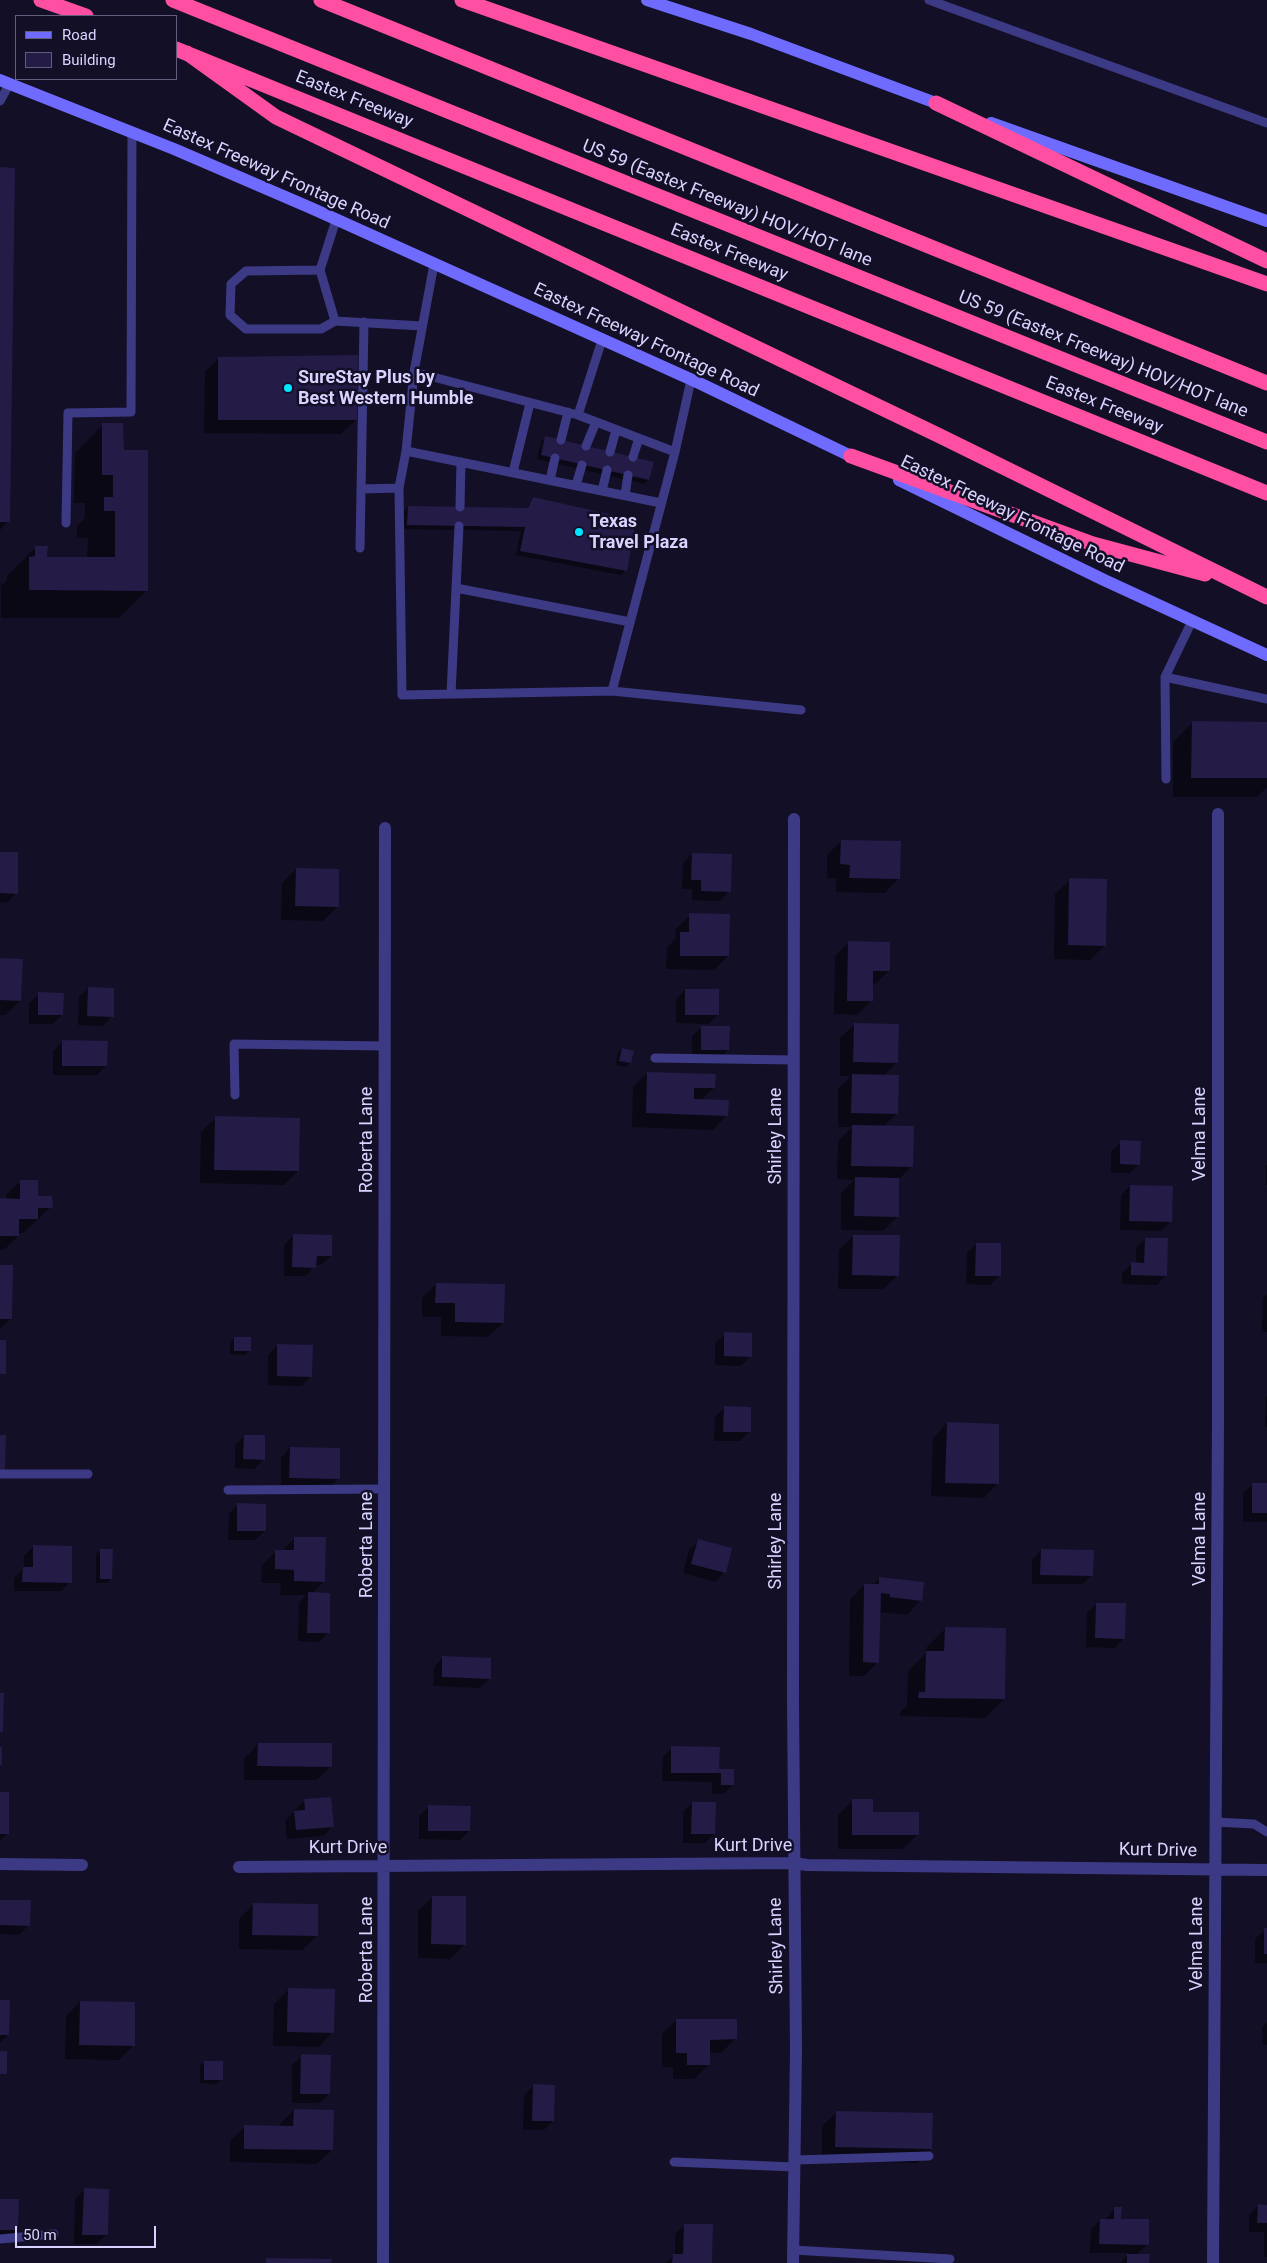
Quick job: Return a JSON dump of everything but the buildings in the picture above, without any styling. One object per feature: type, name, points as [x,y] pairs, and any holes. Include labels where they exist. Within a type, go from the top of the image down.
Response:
[{"type":"highway","points":[[40,0],[83,15]]},
{"type":"highway","name":"US 59 (Eastex Freeway) HOV/HOT lane","points":[[173,0],[1267,442]]},
{"type":"highway","points":[[322,0],[1267,383]]},
{"type":"highway","points":[[462,0],[1267,284]]},
{"type":"highway","points":[[182,51],[276,117],[940,436],[1267,597]]},
{"type":"highway","name":"Eastex Freeway","points":[[182,51],[1267,493]]},
{"type":"highway","points":[[936,103],[1267,261]]},
{"type":"highway","points":[[851,456],[1093,544],[1267,591]]},
{"type":"main road","points":[[647,0],[751,34],[936,103],[1267,221]]},
{"type":"main road","name":"Eastex Freeway Frontage Road","points":[[5,82],[132,132],[336,220],[691,380],[1192,621],[1267,655]]},
{"type":"street","name":"Velma Lane","points":[[1213,2263],[1218,814]]},
{"type":"street","name":"Shirley Lane","points":[[793,2263],[795,2164],[794,819]]},
{"type":"street","name":"Roberta Lane","points":[[383,2263],[385,828]]},
{"type":"street","name":"Kurt Drive","points":[[239,1867],[794,1863],[807,1865],[1267,1870]]},
{"type":"street","points":[[0,1864],[82,1865]]},
{"type":"lane","points":[[929,0],[1267,123]]},
{"type":"lane","points":[[0,101],[5,82]]},
{"type":"lane","points":[[66,523],[68,413],[131,412],[132,132]]},
{"type":"lane","points":[[335,321],[320,270],[336,220]]},
{"type":"lane","points":[[434,264],[414,372],[406,451],[399,488],[402,695],[612,691],[801,710]]},
{"type":"lane","points":[[320,270],[246,271],[231,284],[230,315],[246,329],[321,329],[335,321],[422,326]]},
{"type":"lane","points":[[360,548],[364,322]]},
{"type":"lane","points":[[578,415],[602,340]]},
{"type":"lane","points":[[414,372],[578,415],[675,452]]},
{"type":"lane","points":[[612,691],[675,452],[691,380]]},
{"type":"lane","points":[[513,472],[530,402]]},
{"type":"lane","points":[[561,440],[568,412]]},
{"type":"lane","points":[[586,446],[596,422]]},
{"type":"lane","points":[[610,452],[616,430]]},
{"type":"lane","points":[[633,457],[639,438]]},
{"type":"lane","points":[[406,451],[661,503]]},
{"type":"lane","points":[[550,480],[555,458]]},
{"type":"lane","points":[[460,507],[462,462]]},
{"type":"lane","points":[[576,485],[582,465]]},
{"type":"lane","points":[[602,491],[607,470]]},
{"type":"lane","points":[[625,496],[628,476]]},
{"type":"lane","points":[[361,489],[399,488]]},
{"type":"lane","points":[[450,694],[459,526]]},
{"type":"lane","points":[[456,588],[630,622]]},
{"type":"lane","points":[[1166,779],[1165,677],[1192,621]]},
{"type":"lane","points":[[1165,677],[1267,699]]},
{"type":"lane","points":[[234,1095],[234,1044],[385,1046]]},
{"type":"lane","points":[[655,1058],[794,1060]]},
{"type":"lane","points":[[0,1474],[88,1474]]},
{"type":"lane","points":[[228,1490],[385,1489]]},
{"type":"lane","points":[[1215,1822],[1254,1824],[1267,1832]]},
{"type":"lane","points":[[674,2162],[795,2164],[929,2156]]},
{"type":"lane","points":[[0,2239],[54,2234]]},
{"type":"lane","points":[[793,2250],[950,2259]]},
{"type":"place","name":"SureStay Plus by Best Western Humble","points":[[288,388]]},
{"type":"place","name":"Texas Travel Plaza","points":[[579,532]]}]
